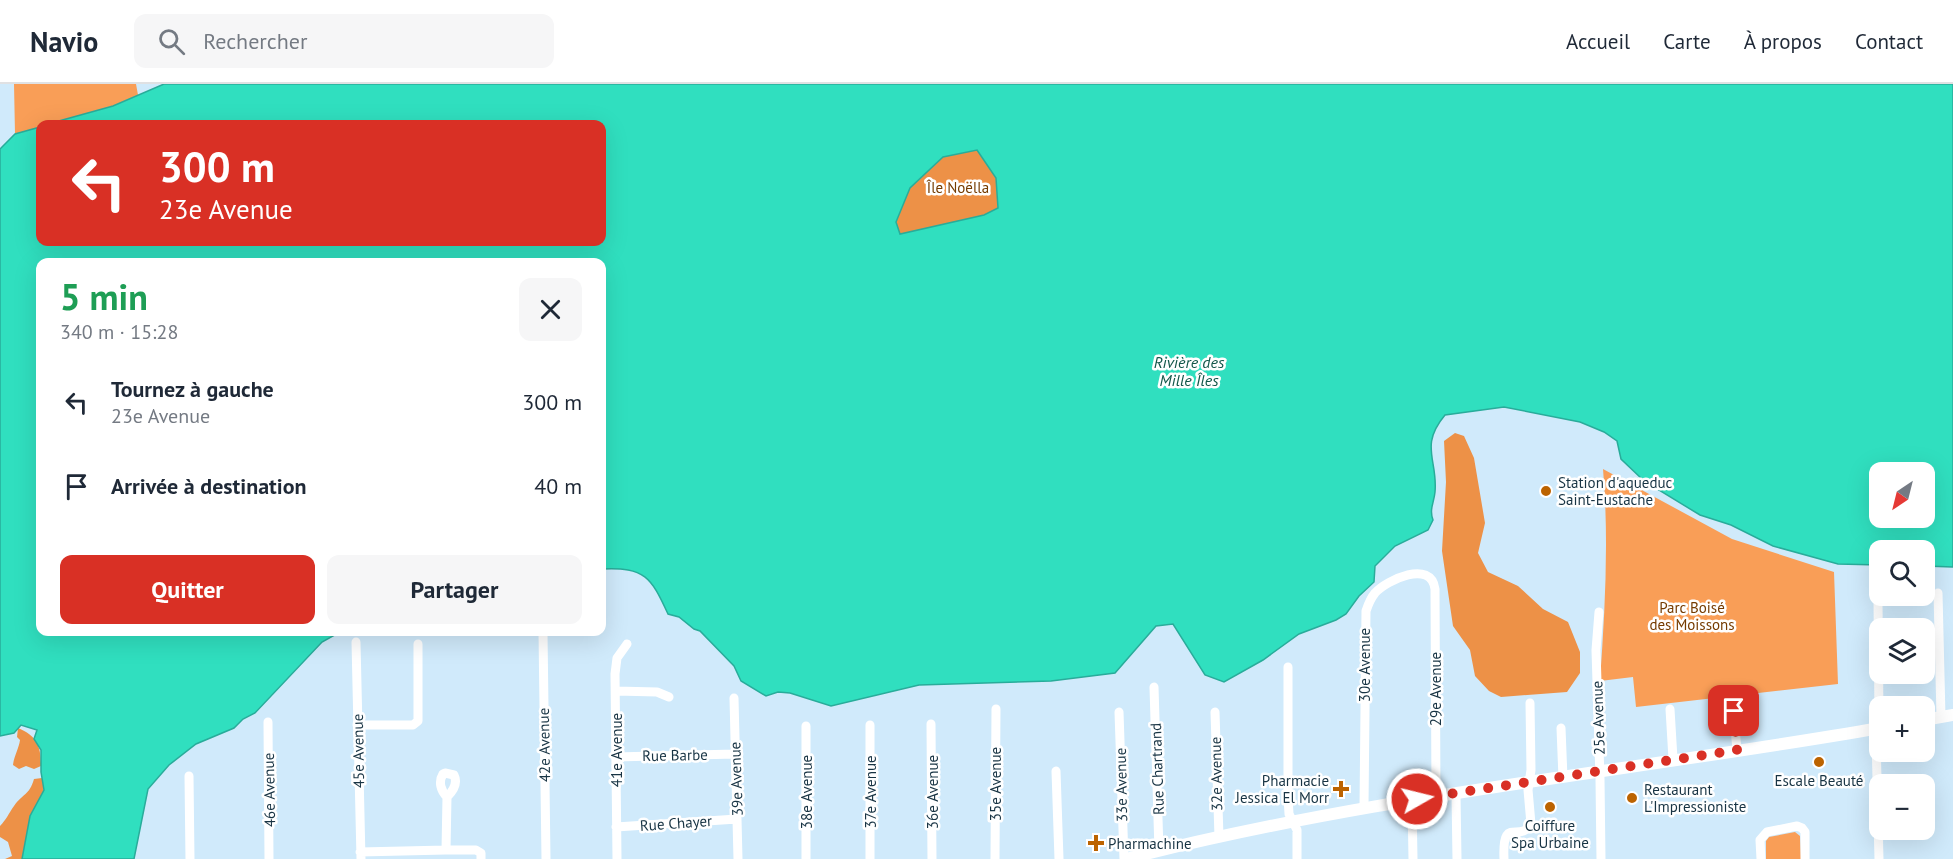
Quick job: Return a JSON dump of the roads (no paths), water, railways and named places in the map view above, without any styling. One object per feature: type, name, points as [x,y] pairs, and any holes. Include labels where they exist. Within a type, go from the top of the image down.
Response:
[{"type":"main road","points":[[1125,859],[1292,820],[1364,807],[1869,729]]},
{"type":"street","name":"30e Avenue","points":[[1364,807],[1364,627],[1366,611],[1375,593],[1397,578],[1421,574],[1428,576],[1434,582]]},
{"type":"street","name":"29e Avenue","points":[[1434,582],[1437,796]]},
{"type":"street","points":[[1938,593],[1947,716]]},
{"type":"street","points":[[1878,606],[1878,696]]},
{"type":"street","name":"25e Avenue","points":[[1599,612],[1596,650],[1601,859]]},
{"type":"street","name":"42e Avenue","points":[[543,636],[546,859]]},
{"type":"street","name":"45e Avenue","points":[[356,642],[360,855]]},
{"type":"street","points":[[357,725],[413,725],[418,721],[418,644]]},
{"type":"street","name":"41e Avenue","points":[[616,859],[617,658],[627,644]]},
{"type":"street","points":[[1288,667],[1288,797],[1289,814],[1297,830],[1297,859]]},
{"type":"street","name":"Rue Chartrand","points":[[1154,687],[1159,850]]},
{"type":"street","points":[[616,691],[657,693],[669,697]]},
{"type":"street","name":"39e Avenue","points":[[734,698],[738,859]]},
{"type":"street","points":[[1504,859],[1503,843],[1506,836],[1509,833],[1525,830],[1531,824],[1528,790],[1531,770],[1530,703]]},
{"type":"street","points":[[1733,706],[1737,750]]},
{"type":"street","name":"35e Avenue","points":[[995,859],[996,709]]},
{"type":"street","points":[[1671,709],[1673,759]]},
{"type":"street","name":"33e Avenue","points":[[1119,712],[1125,859]]},
{"type":"street","name":"32e Avenue","points":[[1215,712],[1218,837]]},
{"type":"street","name":"46e Avenue","points":[[268,722],[269,859]]},
{"type":"street","name":"37e Avenue","points":[[870,724],[870,859]]},
{"type":"street","name":"36e Avenue","points":[[931,724],[932,859]]},
{"type":"street","name":"38e Avenue","points":[[806,726],[806,859]]},
{"type":"street","points":[[1561,728],[1563,777]]},
{"type":"street","name":"Rue Barbe","points":[[615,757],[735,754]]},
{"type":"street","points":[[1877,762],[1879,859]]},
{"type":"street","points":[[1056,771],[1059,859]]},
{"type":"street","points":[[189,776],[190,859]]},
{"type":"street","points":[[1456,794],[1457,859]]},
{"type":"street","points":[[446,850],[447,797]]},
{"type":"street","points":[[1412,800],[1413,859]]},
{"type":"street","name":"Rue Chayer","points":[[616,826],[737,819]]},
{"type":"street","points":[[1761,859],[1760,840],[1767,832],[1797,826],[1804,832],[1805,859]]},
{"type":"street","points":[[360,855],[423,855],[446,850],[476,850],[481,853],[481,859]]},
{"type":"water","name":"Rivière des Mille Îles","points":[[164,84],[1953,84],[1953,567],[1935,566],[1935,540],[1869,540],[1869,565],[1838,564],[1773,546],[1731,525],[1700,515],[1644,481],[1621,459],[1617,441],[1604,432],[1580,422],[1504,407],[1445,415],[1437,426],[1431,445],[1435,481],[1433,520],[1428,530],[1395,546],[1375,566],[1374,582],[1359,596],[1346,614],[1299,634],[1263,660],[1224,682],[1205,675],[1173,624],[1156,626],[1115,673],[1051,681],[919,685],[831,706],[790,693],[778,692],[766,696],[741,681],[734,666],[700,631],[679,617],[668,614],[657,591],[645,577],[628,570],[606,569],[606,258],[36,258],[36,636],[333,636],[322,642],[255,713],[243,719],[234,728],[196,744],[169,765],[148,789],[134,859],[22,859],[30,816],[44,790],[41,750],[34,739],[37,730],[21,725],[14,733],[0,736],[0,149],[15,134],[36,128],[36,246],[606,246],[606,120],[62,120],[113,106]],"holes":[[[977,150],[996,178],[998,208],[984,215],[900,234],[896,222],[910,188],[943,157]]]},
{"type":"place","name":"Station d'aqueduc Saint-Eustache","points":[[1546,491]]},
{"type":"place","name":"Escale Beauté","points":[[1819,762]]},
{"type":"place","name":"Pharmacie Jessica El Morr","points":[[1341,789]]},
{"type":"place","name":"Restaurant L'Impressioniste","points":[[1632,798]]},
{"type":"place","name":"Coiffure Spa Urbaine","points":[[1550,807]]},
{"type":"place","name":"Pharmachine","points":[[1096,843]]},
{"type":"park label","name":"Île Noëlla","points":[[958,187]]},
{"type":"park label","name":"Parc Boisé des Moissons","points":[[1692,616]]}]
